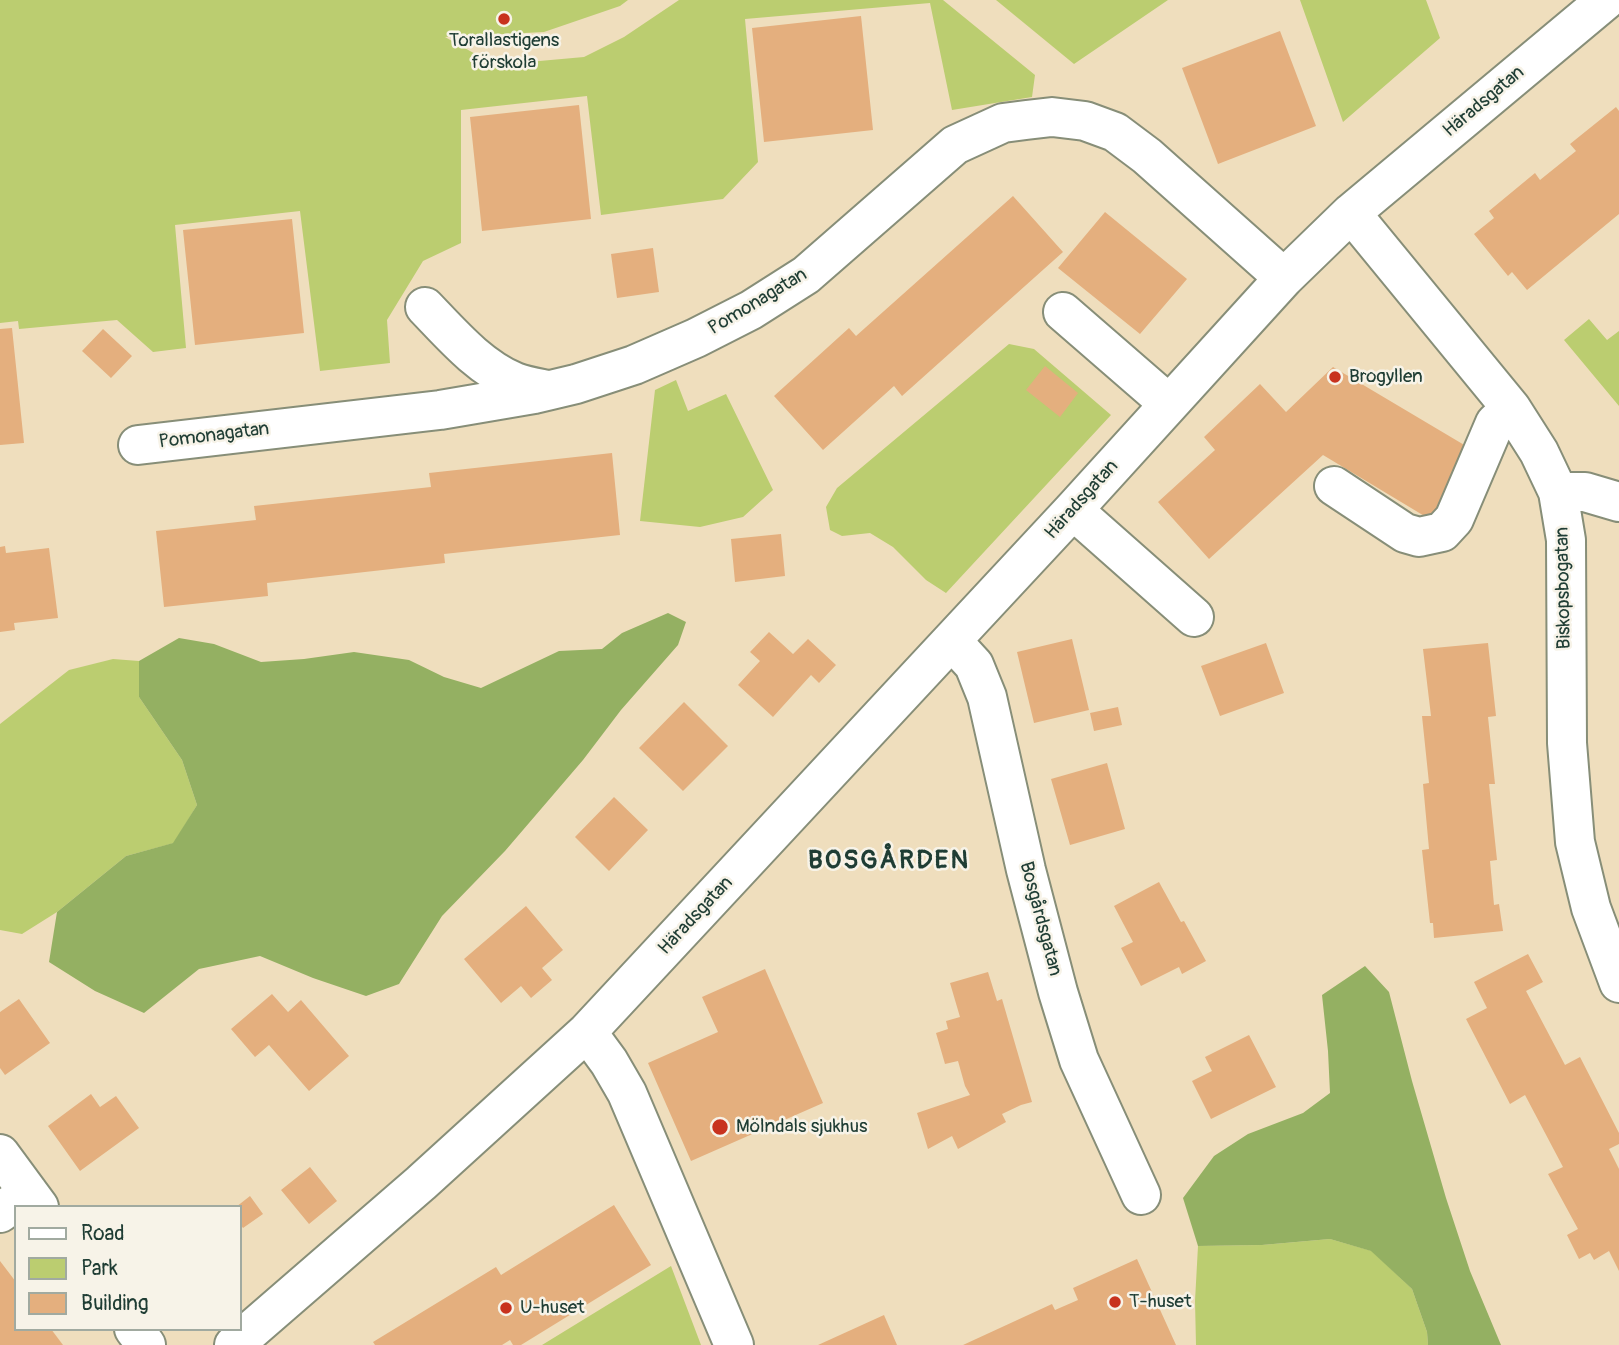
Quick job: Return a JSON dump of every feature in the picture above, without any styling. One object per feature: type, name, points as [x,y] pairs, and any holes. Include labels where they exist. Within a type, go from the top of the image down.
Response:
[{"type":"street","name":"Häradsgatan","points":[[234,1345],[421,1183],[587,1032],[1073,510],[1284,278],[1351,214],[1606,0]]},
{"type":"street","name":"Pomonagatan","points":[[138,445],[440,410],[576,384],[634,365],[751,310],[806,275],[955,145],[1003,123],[1052,117],[1085,121],[1115,132],[1147,156],[1284,278]]},
{"type":"street","name":"Biskopsbogatan","points":[[1351,214],[1511,408],[1539,452],[1558,492],[1566,540],[1567,743],[1575,842],[1591,908],[1619,983]]},
{"type":"street","points":[[425,307],[458,342],[487,367],[516,383],[549,390]]},
{"type":"street","points":[[1063,312],[1169,404]]},
{"type":"street","points":[[1334,486],[1405,533],[1419,537],[1442,532],[1454,519],[1495,424],[1511,408]]},
{"type":"street","points":[[1558,492],[1585,492],[1619,502]]},
{"type":"street","points":[[1073,510],[1194,617]]},
{"type":"street","name":"Bosgårdsgatan","points":[[951,641],[974,665],[987,697],[1026,870],[1079,1060],[1141,1195]]},
{"type":"street","points":[[587,1032],[627,1093],[734,1345]]},
{"type":"street","points":[[0,1154],[22,1204]]},
{"type":"green space","points":[[0,0],[628,0],[620,6],[544,32],[445,37],[495,65],[584,57],[624,37],[679,0],[943,0],[1035,75],[1032,97],[952,110],[930,3],[745,19],[758,162],[723,199],[601,215],[587,96],[461,110],[461,243],[423,261],[387,320],[390,363],[320,371],[300,211],[175,225],[186,348],[153,352],[117,320],[19,329],[18,321],[0,323]]},
{"type":"green space","points":[[996,0],[1168,0],[1074,64]]},
{"type":"green space","points":[[1300,0],[1426,0],[1440,38],[1343,122]]},
{"type":"green space","points":[[1589,319],[1607,340],[1619,331],[1619,406],[1564,340]]},
{"type":"green space","points":[[1009,344],[1034,349],[1111,415],[946,593],[926,580],[893,547],[870,533],[842,536],[830,530],[826,507],[837,488]]},
{"type":"green space","points":[[676,380],[688,411],[726,394],[773,490],[743,517],[700,527],[640,521],[655,390]]},
{"type":"green space","points":[[668,613],[686,622],[678,645],[505,851],[442,916],[399,984],[366,996],[260,956],[199,969],[144,1013],[95,991],[49,962],[57,912],[126,856],[173,843],[197,805],[182,760],[139,697],[139,661],[179,638],[214,644],[261,662],[354,652],[409,660],[444,677],[481,688],[559,651],[602,649],[622,633]]},
{"type":"green space","points":[[113,659],[139,661],[139,697],[182,760],[197,805],[174,843],[126,856],[57,912],[22,934],[0,930],[0,724],[69,670]]},
{"type":"green space","points":[[1365,966],[1389,992],[1446,1198],[1470,1271],[1501,1345],[1428,1345],[1427,1332],[1412,1289],[1371,1251],[1330,1239],[1262,1245],[1198,1246],[1183,1198],[1214,1156],[1248,1134],[1303,1113],[1330,1093],[1322,995]]},
{"type":"green space","points":[[1330,1239],[1372,1251],[1412,1289],[1427,1332],[1428,1345],[1196,1345],[1198,1246],[1262,1245]]},
{"type":"green space","points":[[671,1266],[701,1345],[542,1345]]},
{"type":"building","points":[[861,16],[873,130],[764,142],[752,28]]},
{"type":"building","points":[[1280,31],[1316,126],[1218,164],[1182,68]]},
{"type":"building","points":[[579,105],[591,219],[482,231],[470,117]]},
{"type":"building","points":[[1616,107],[1619,111],[1619,214],[1527,290],[1512,272],[1508,276],[1474,234],[1494,218],[1489,211],[1535,173],[1540,180],[1576,151],[1570,144]]},
{"type":"building","points":[[1013,196],[1063,252],[902,396],[894,386],[823,450],[774,396],[849,328],[856,336]]},
{"type":"building","points":[[1105,212],[1187,279],[1140,334],[1058,268]]},
{"type":"building","points":[[292,219],[304,333],[195,345],[183,230]]},
{"type":"building","points":[[653,248],[659,292],[617,298],[611,254]]},
{"type":"building","points":[[12,328],[24,443],[0,445],[0,329]]},
{"type":"building","points":[[103,329],[132,356],[111,378],[82,351]]},
{"type":"building","points":[[1045,366],[1078,393],[1060,417],[1026,390]]},
{"type":"building","points":[[1333,367],[1471,449],[1431,520],[1323,455],[1209,559],[1158,502],[1215,450],[1204,437],[1260,384],[1286,412]]},
{"type":"building","points":[[612,453],[620,535],[444,554],[445,563],[267,583],[268,596],[164,607],[156,531],[256,520],[254,506],[431,487],[429,473]]},
{"type":"building","points":[[781,534],[785,576],[735,582],[731,539]]},
{"type":"building","points":[[5,546],[6,553],[49,548],[58,618],[14,623],[15,630],[0,632],[0,547]]},
{"type":"building","points":[[769,632],[793,654],[808,639],[836,665],[819,683],[811,675],[773,717],[738,685],[760,661],[750,652]]},
{"type":"building","points":[[1072,639],[1089,710],[1034,723],[1017,652]]},
{"type":"building","points":[[1266,643],[1284,693],[1220,716],[1201,666]]},
{"type":"building","points":[[1488,643],[1496,716],[1488,717],[1495,784],[1489,784],[1497,860],[1490,861],[1494,905],[1499,904],[1503,931],[1434,938],[1422,850],[1429,849],[1423,784],[1429,783],[1422,716],[1431,716],[1423,649]]},
{"type":"building","points":[[684,702],[728,746],[683,791],[639,748]]},
{"type":"building","points":[[1118,707],[1122,725],[1094,731],[1090,713]]},
{"type":"building","points":[[1107,763],[1125,829],[1070,845],[1051,779]]},
{"type":"building","points":[[614,797],[648,830],[609,871],[575,837]]},
{"type":"building","points":[[1159,882],[1206,961],[1182,974],[1179,967],[1141,986],[1121,948],[1133,942],[1114,906]]},
{"type":"building","points":[[526,906],[563,950],[542,968],[552,980],[531,998],[521,986],[501,1003],[464,959]]},
{"type":"building","points":[[1528,954],[1543,982],[1526,991],[1565,1065],[1580,1057],[1619,1133],[1619,1144],[1609,1149],[1619,1169],[1619,1271],[1609,1251],[1594,1260],[1590,1253],[1579,1259],[1567,1235],[1578,1229],[1548,1174],[1563,1167],[1525,1095],[1510,1104],[1466,1019],[1487,1008],[1474,982]]},
{"type":"building","points":[[765,969],[823,1103],[691,1161],[648,1063],[718,1032],[702,997]]},
{"type":"building","points":[[988,972],[997,1001],[1002,999],[1032,1102],[1002,1114],[1006,1122],[958,1149],[952,1136],[928,1149],[917,1113],[970,1095],[958,1061],[945,1064],[936,1033],[948,1029],[946,1021],[960,1017],[950,983]]},
{"type":"building","points":[[272,994],[288,1012],[301,1000],[349,1056],[309,1091],[269,1045],[255,1057],[231,1029]]},
{"type":"building","points":[[19,999],[50,1043],[5,1075],[0,1068],[0,1012]]},
{"type":"building","points":[[1249,1035],[1276,1087],[1211,1119],[1192,1081],[1212,1071],[1205,1057]]},
{"type":"building","points":[[91,1094],[100,1107],[116,1096],[139,1128],[80,1171],[48,1126]]},
{"type":"building","points":[[310,1167],[337,1201],[309,1224],[281,1190]]},
{"type":"building","points":[[250,1196],[263,1214],[243,1228],[242,1205],[239,1205]]},
{"type":"building","name":"U-huset","points":[[614,1205],[651,1265],[521,1345],[513,1345],[510,1340],[502,1345],[375,1345],[373,1342],[496,1267],[501,1275]]},
{"type":"building","name":"T-huset","points":[[1137,1259],[1176,1345],[963,1345],[1052,1304],[1055,1310],[1078,1300],[1073,1288]]},
{"type":"building","points":[[0,1261],[14,1279],[14,1331],[52,1331],[63,1345],[0,1345]]},
{"type":"building","points":[[884,1315],[897,1345],[818,1345]]},
{"type":"place","name":"Torallastigens förskola","points":[[504,19]]},
{"type":"place","name":"Brogyllen","points":[[1335,377]]},
{"type":"place","name":"Mölndals sjukhus","points":[[720,1127]]},
{"type":"place","name":"T-huset","points":[[1115,1302]]},
{"type":"place","name":"U-huset","points":[[506,1308]]},
{"type":"district","name":"BOSGÅRDEN","points":[[889,861]]}]
